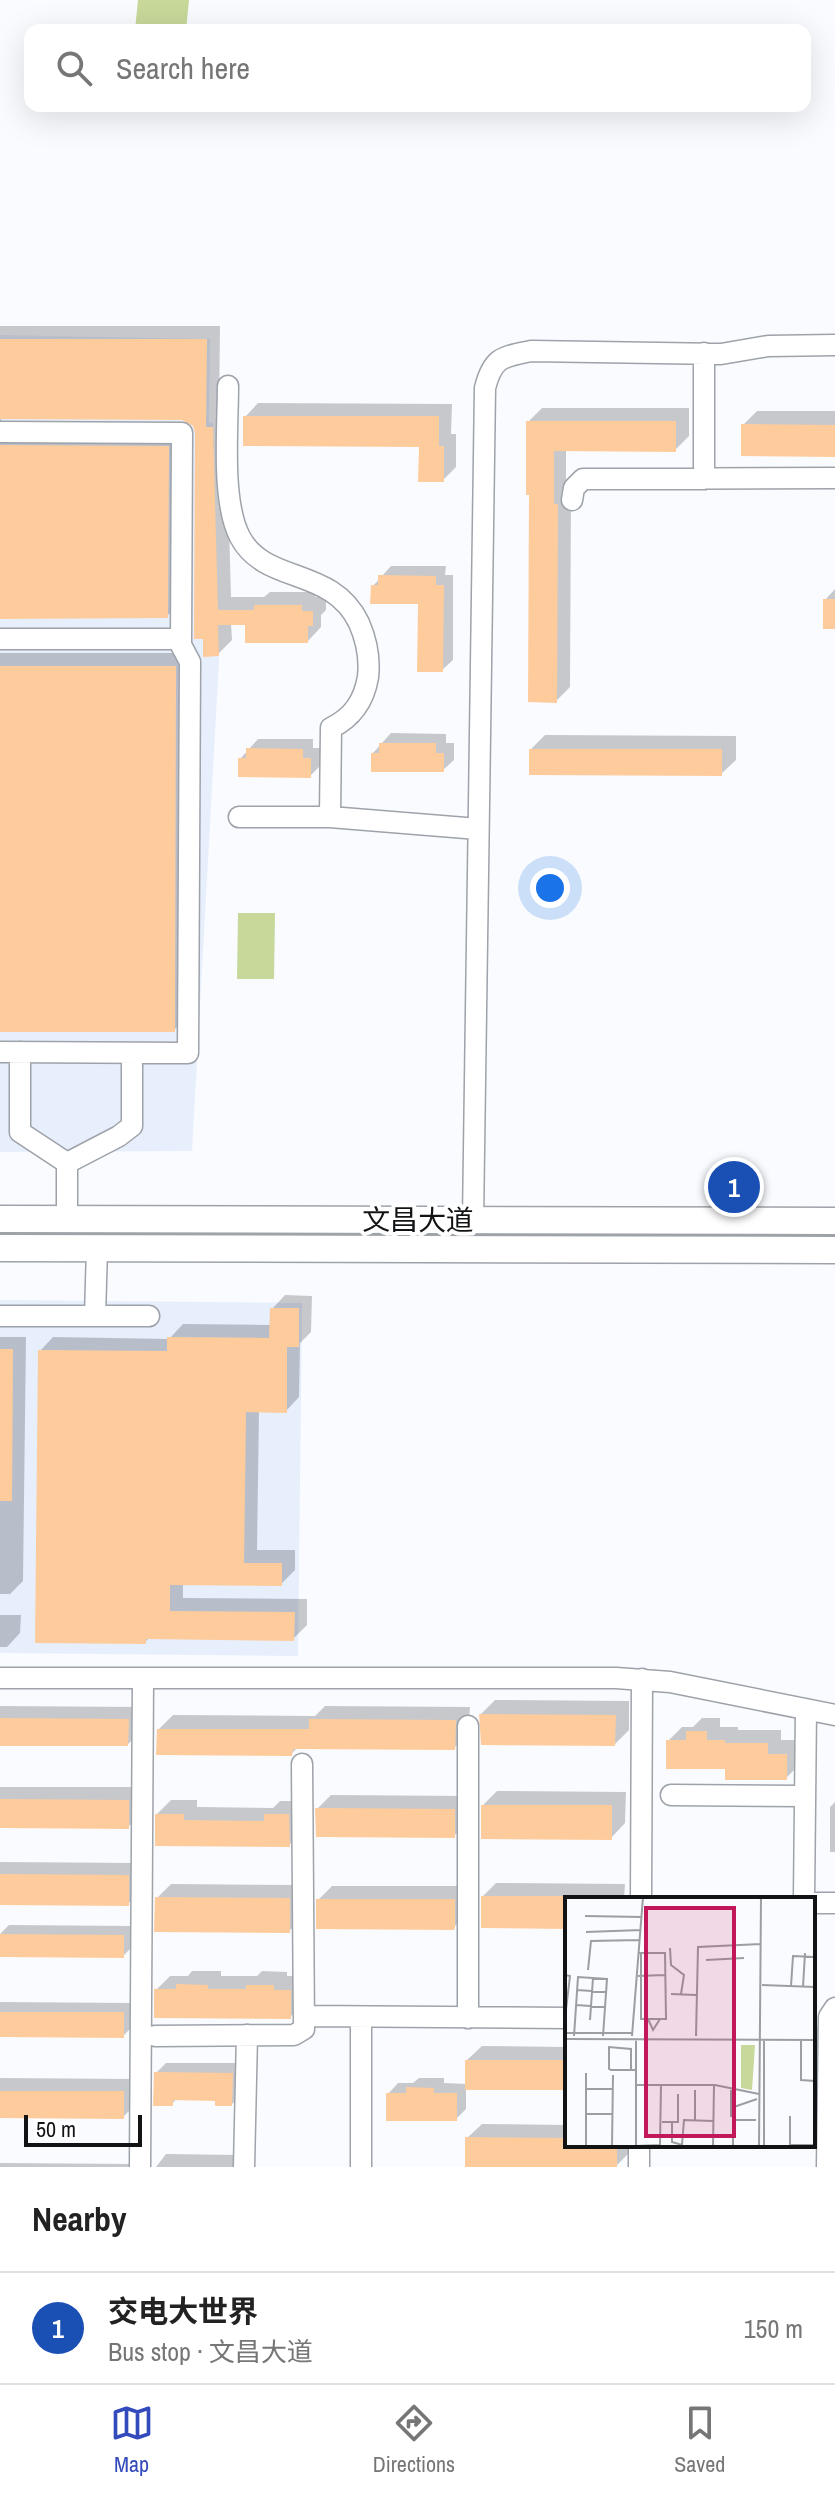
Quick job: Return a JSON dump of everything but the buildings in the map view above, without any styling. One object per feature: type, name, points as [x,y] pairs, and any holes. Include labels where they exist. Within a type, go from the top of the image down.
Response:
[{"type":"main road","name":"文昌大道","points":[[0,1219],[835,1221]]},
{"type":"main road","name":"文昌大道","points":[[0,1248],[835,1250]]},
{"type":"street","points":[[473,1220],[485,388],[490,368],[510,355],[531,351],[721,354],[768,346],[835,345]]},
{"type":"street","points":[[704,353],[704,479]]},
{"type":"street","points":[[228,386],[229,493],[233,519],[241,539],[254,555],[266,563],[327,587],[341,597],[364,634],[368,675],[363,696],[353,714],[331,728],[330,817]]},
{"type":"street","points":[[0,432],[182,433],[181,645],[190,662],[188,1053],[10,1052],[20,1132],[67,1163]]},
{"type":"street","points":[[572,500],[574,488],[583,479],[835,478]]},
{"type":"street","points":[[0,639],[181,639]]},
{"type":"street","points":[[239,817],[330,817],[478,829]]},
{"type":"street","points":[[67,1163],[132,1126],[132,1053]]},
{"type":"street","points":[[67,1163],[67,1220]]},
{"type":"street","points":[[95,1316],[97,1248]]},
{"type":"street","points":[[0,1316],[149,1316]]},
{"type":"street","points":[[0,1678],[642,1679],[835,1715]]},
{"type":"street","points":[[140,2167],[143,1678]]},
{"type":"street","points":[[641,1897],[642,1679]]},
{"type":"street","points":[[804,1897],[806,1709]]},
{"type":"street","points":[[468,1726],[468,2018]]},
{"type":"street","points":[[155,2036],[300,2033],[304,2029],[302,1764]]},
{"type":"street","points":[[671,1795],[805,1796]]},
{"type":"street","points":[[827,2167],[829,2017],[835,2008]]},
{"type":"street","points":[[304,2016],[565,2018]]},
{"type":"street","points":[[361,2017],[361,2167]]},
{"type":"street","points":[[244,2167],[247,2035]]},
{"type":"shaded area","points":[[0,335],[210,339],[209,422],[213,423],[219,660],[192,1151],[0,1152]]},
{"type":"shaded area","points":[[0,1300],[302,1303],[298,1656],[0,1653]]},
{"type":"green space","points":[[138,0],[189,0],[187,24],[136,24]]},
{"type":"green space","points":[[238,913],[275,913],[274,979],[237,979]]},
{"type":"place","name":"交电大世界","points":[[734,1187]]}]
